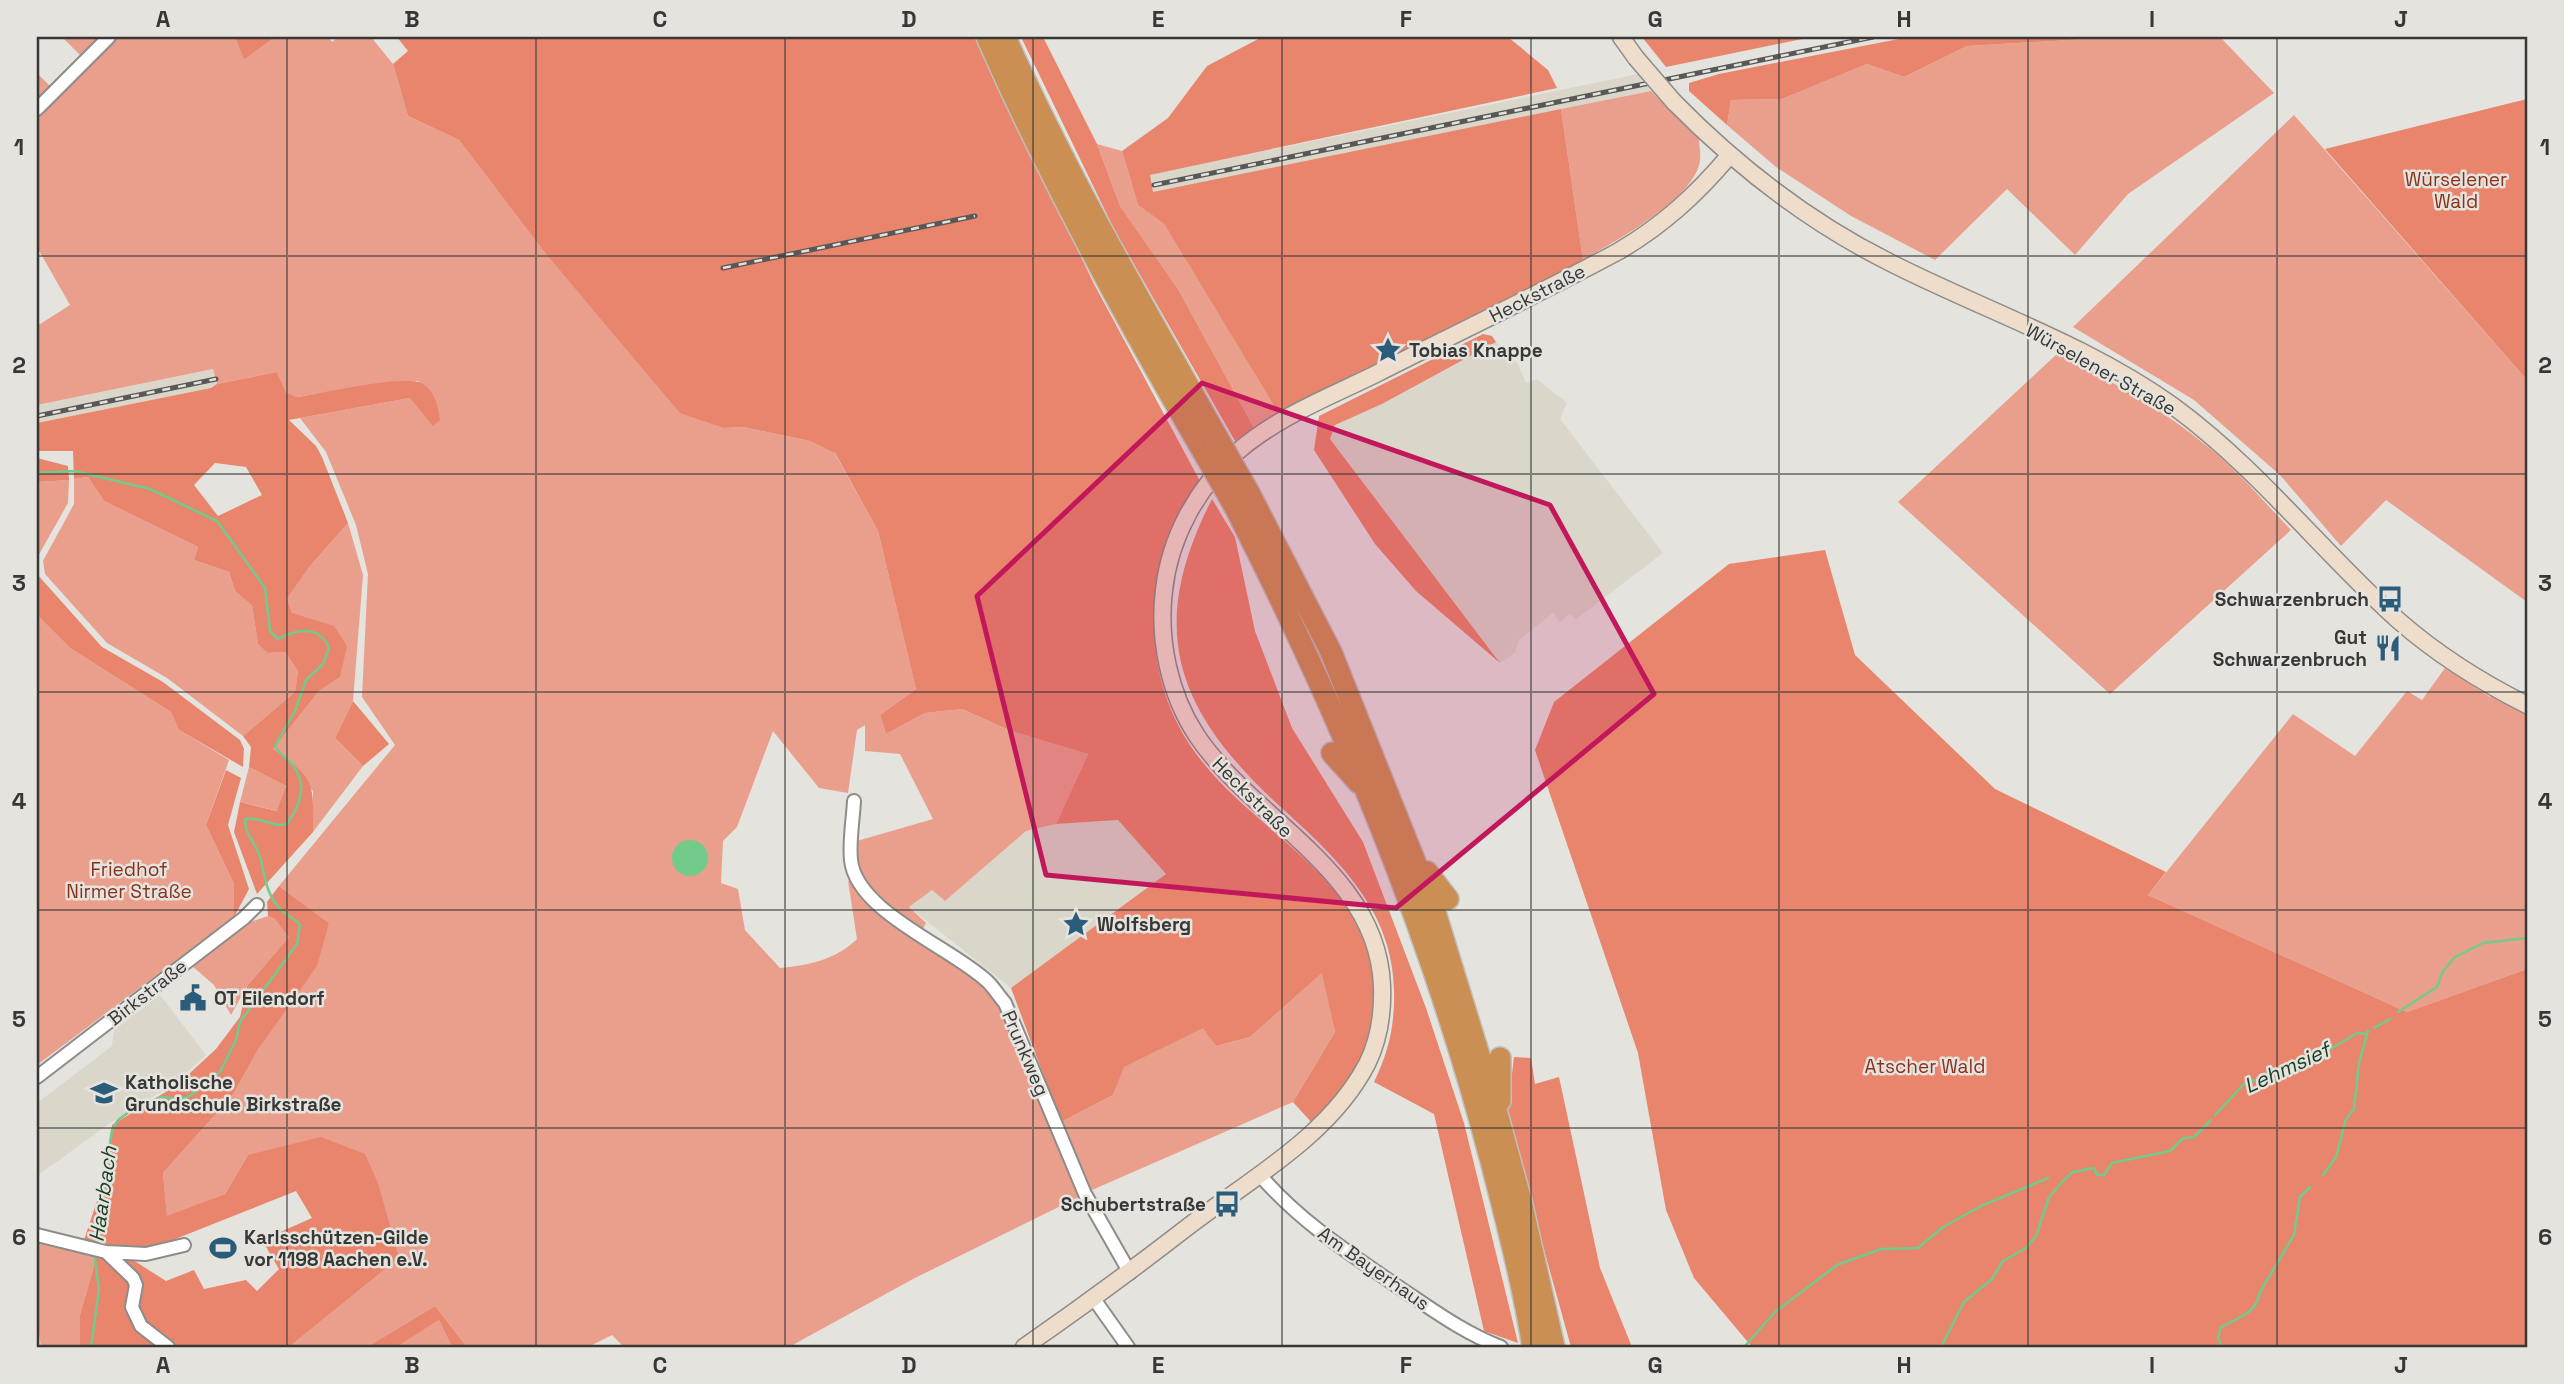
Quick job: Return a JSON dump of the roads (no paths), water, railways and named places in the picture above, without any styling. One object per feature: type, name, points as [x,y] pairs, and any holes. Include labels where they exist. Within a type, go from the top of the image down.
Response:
[{"type":"highway","points":[[987,37],[1020,112],[1135,335],[1210,445]]},
{"type":"highway","points":[[1005,37],[1034,102],[1242,508],[1370,795],[1416,914],[1458,1044],[1502,1205],[1533,1347]]},
{"type":"highway","points":[[1242,508],[1264,596]]},
{"type":"highway","points":[[1242,508],[1331,652],[1413,853],[1466,1003],[1527,1227],[1554,1347]]},
{"type":"highway","points":[[1332,752],[1370,795]]},
{"type":"highway","points":[[1413,853],[1448,899]]},
{"type":"highway","points":[[1498,1117],[1502,1082],[1500,1058]]},
{"type":"main road","name":"Würselener Straße","points":[[1622,37],[1636,58],[1674,102],[1729,156],[1769,188],[1855,244],[2052,338],[2170,404],[2226,447],[2400,621],[2462,668],[2527,705]]},
{"type":"main road","name":"Heckstraße","points":[[1024,1347],[1130,1273],[1318,1128],[1357,1082],[1370,1059],[1383,1008],[1381,971],[1370,930],[1339,881],[1217,763],[1195,733],[1179,702],[1168,663],[1161,611],[1166,573],[1186,516],[1220,470],[1258,437],[1311,405],[1619,251],[1658,228],[1688,202],[1729,156]]},
{"type":"street","points":[[37,109],[109,37]]},
{"type":"street","name":"Prunkweg","points":[[854,801],[851,860],[854,873],[863,888],[881,906],[987,981],[1004,1003],[1085,1194],[1130,1273]]},
{"type":"street","name":"Birkstraße","points":[[37,1077],[244,918],[257,905]]},
{"type":"street","name":"Am Bayerhaus","points":[[1259,1174],[1280,1198],[1354,1257],[1482,1339],[1501,1347]]},
{"type":"street","points":[[37,1235],[98,1250],[146,1254],[184,1245]]},
{"type":"street","points":[[98,1250],[133,1278],[136,1285],[132,1307],[141,1326],[168,1347]]},
{"type":"street","points":[[1094,1299],[1128,1347]]},
{"type":"waterway","name":"Haarbach","points":[[37,473],[75,471],[150,489],[217,521],[265,588],[270,631],[278,639],[300,631],[314,632],[320,635],[329,648],[323,664],[306,680],[295,711],[275,746],[298,774],[301,789],[295,811],[287,824],[282,825],[245,819],[273,900],[300,925],[297,944],[240,1022],[236,1040],[220,1072],[190,1096],[179,1099],[162,1097],[137,1106],[118,1120],[112,1130],[95,1243]]},
{"type":"waterway","name":"Lehmsief","points":[[2398,1012],[2437,987],[2443,971],[2455,957],[2483,943],[2527,938]]},
{"type":"waterway","name":"Lehmsief","points":[[2374,1028],[2390,1019]]},
{"type":"waterway","name":"Lehmsief","points":[[2323,1175],[2336,1157],[2346,1119],[2354,1109],[2359,1063],[2368,1031]]},
{"type":"waterway","name":"Lehmsief","points":[[2215,1115],[2244,1084],[2311,1061],[2357,1033],[2366,1034]]},
{"type":"waterway","name":"Lehmsief","points":[[1941,1347],[1964,1302],[1992,1279],[2003,1261],[2026,1248],[2036,1236],[2049,1197],[2073,1172],[2094,1168],[2097,1175],[2104,1175],[2112,1163],[2170,1151],[2183,1138],[2194,1137],[2211,1120]]},
{"type":"waterway","points":[[1745,1346],[1775,1312],[1837,1265],[1881,1249],[1918,1248],[1943,1227],[1981,1206],[2048,1178]]},
{"type":"waterway","name":"Lehmsief","points":[[2222,1347],[2218,1338],[2221,1327],[2246,1314],[2255,1305],[2294,1235],[2300,1197],[2310,1187]]},
{"type":"waterway","name":"Haarbach","points":[[91,1347],[99,1289],[94,1253]]},
{"type":"railway","points":[[1154,185],[1873,37]]},
{"type":"railway","points":[[723,268],[975,216]]},
{"type":"railway","points":[[37,416],[216,379]]},
{"type":"place","name":"Tobias Knappe","points":[[1388,350]]},
{"type":"place","name":"Schwarzenbruch","points":[[2390,599]]},
{"type":"place","name":"Gut Schwarzenbruch","points":[[2388,648]]},
{"type":"place","name":"Wolfsberg","points":[[1076,924]]},
{"type":"place","name":"OT Eilendorf","points":[[193,998]]},
{"type":"place","name":"Katholische Grundschule Birkstraße","points":[[104,1093]]},
{"type":"place","name":"Schubertstraße","points":[[1227,1204]]},
{"type":"place","name":"Karlsschützen-Gilde vor 1198 Aachen e.V.","points":[[223,1248]]},
{"type":"park label","name":"Würselener Wald","points":[[2456,190]]},
{"type":"park label","name":"Friedhof Nirmer Straße","points":[[129,880]]},
{"type":"park label","name":"Atscher Wald","points":[[1925,1066]]}]
